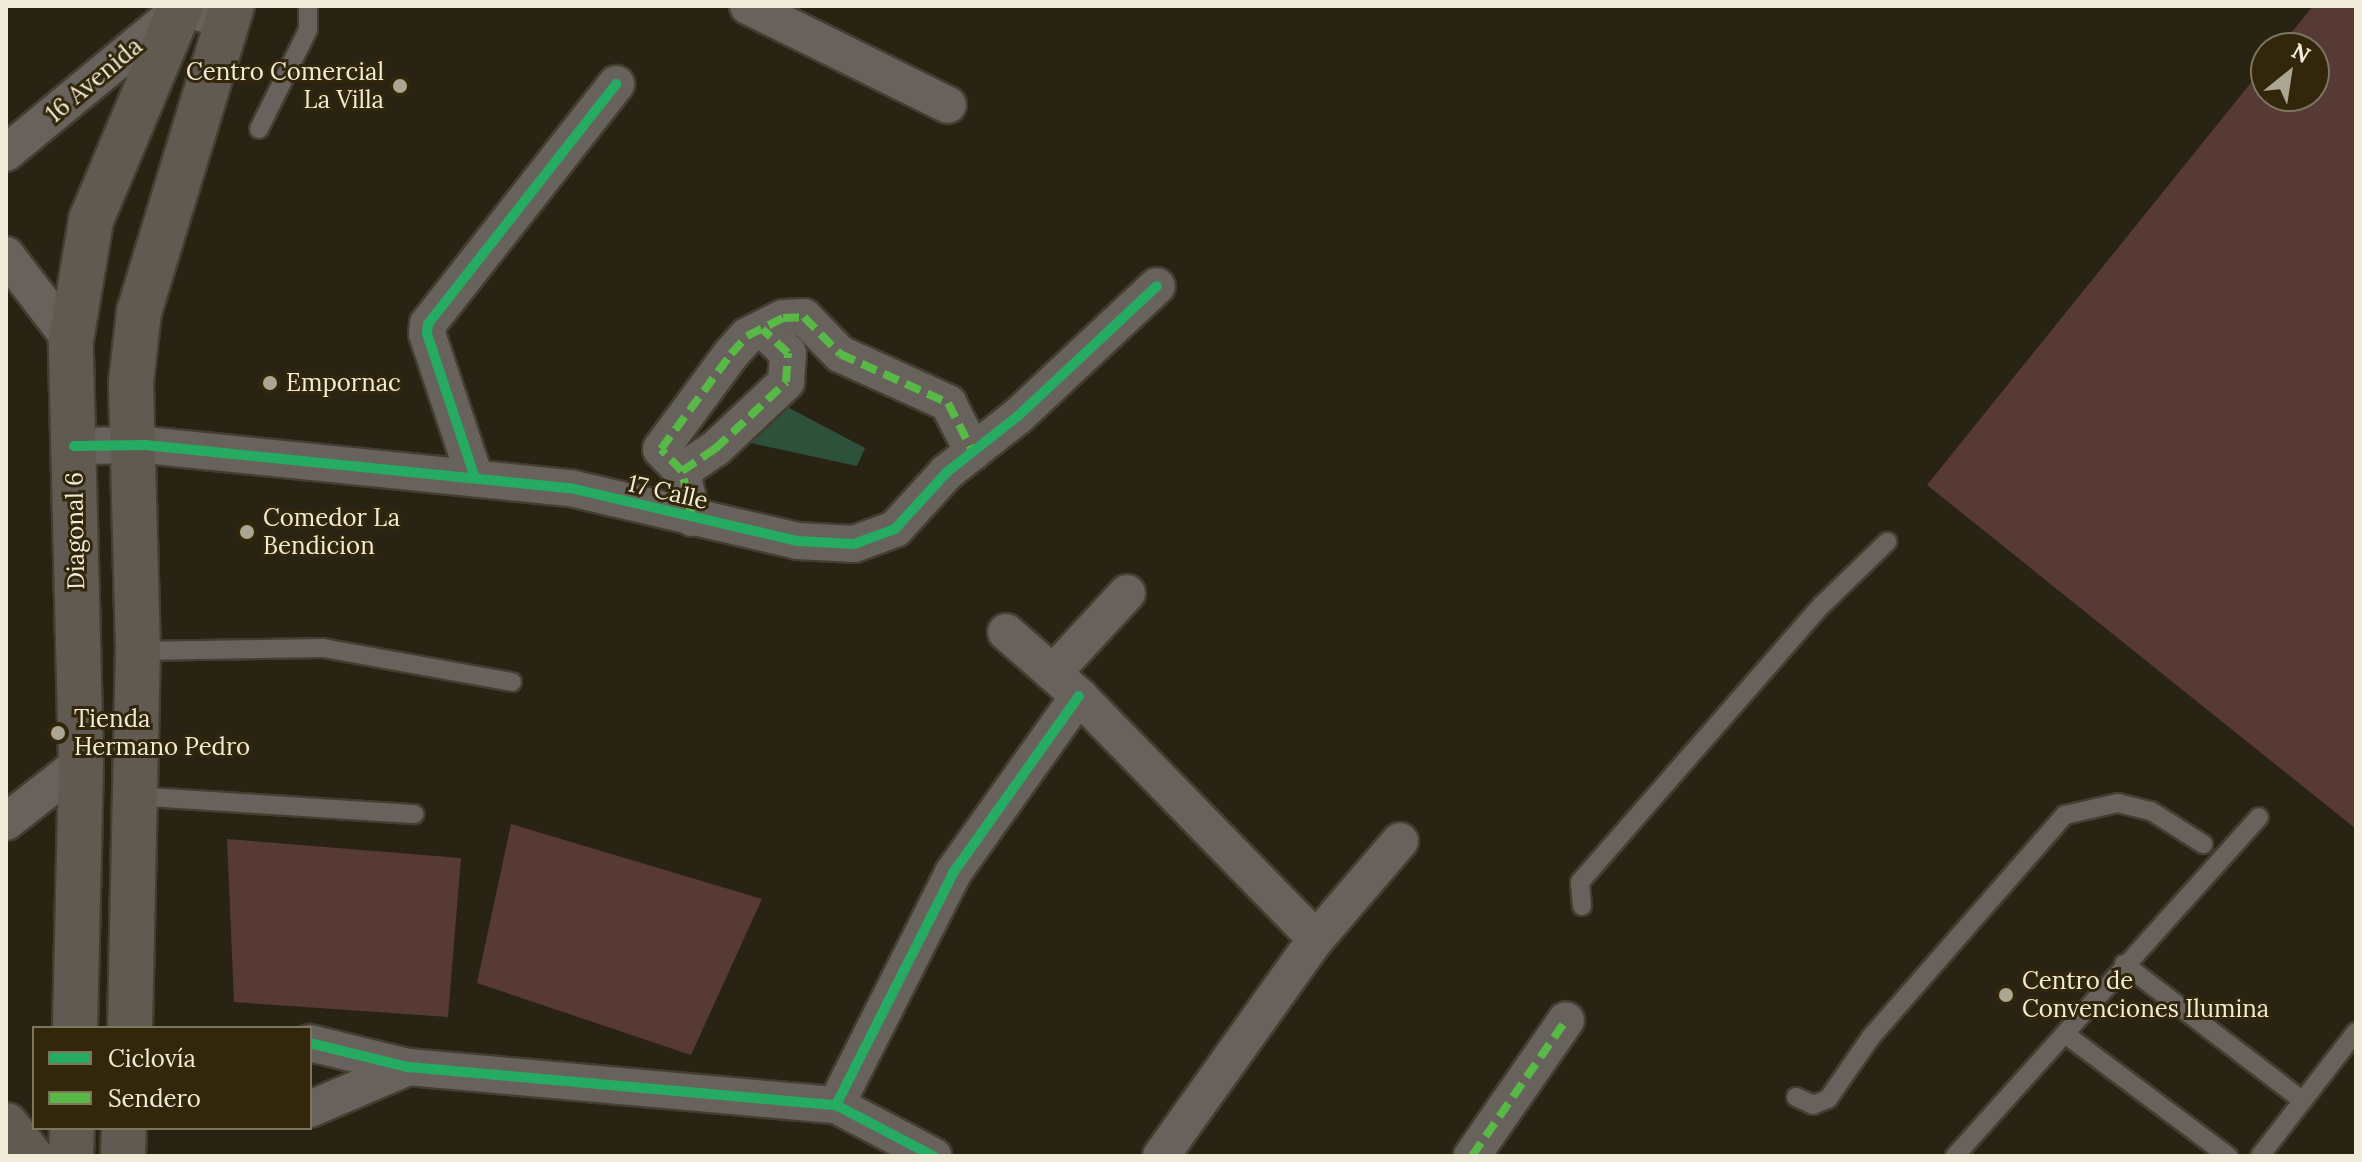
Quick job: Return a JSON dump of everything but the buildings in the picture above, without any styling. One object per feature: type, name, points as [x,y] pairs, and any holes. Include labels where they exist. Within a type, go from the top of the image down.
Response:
[{"type":"main road","name":"Diagonal 6","points":[[75,1026],[81,763],[71,340],[91,220],[181,7]]},
{"type":"main road","points":[[130,1026],[138,651],[131,383],[139,312],[230,13]]},
{"type":"main road","points":[[6,1125],[30,1156]]},
{"type":"main road","points":[[71,1156],[72,1130]]},
{"type":"main road","points":[[123,1156],[124,1130]]},
{"type":"street","points":[[748,6],[948,105]]},
{"type":"street","points":[[181,7],[230,13]]},
{"type":"street","name":"16 Avenida","points":[[6,153],[181,7]]},
{"type":"street","points":[[475,478],[427,334],[428,324],[616,84]]},
{"type":"street","points":[[6,255],[71,340]]},
{"type":"street","name":"17 Calle","points":[[74,446],[132,445],[570,488],[798,541],[854,544],[895,529],[973,452],[1018,416],[1157,286]]},
{"type":"street","points":[[692,518],[682,471],[661,449],[675,423],[731,354],[762,329],[783,318],[804,317],[840,354],[948,403],[973,452]]},
{"type":"street","points":[[682,471],[715,449],[786,382],[788,353],[762,329]]},
{"type":"street","points":[[836,1105],[953,873],[1066,684],[1127,593]]},
{"type":"street","points":[[1006,632],[1066,684],[1316,939]]},
{"type":"street","points":[[6,822],[81,763]]},
{"type":"street","points":[[1161,1156],[1316,939],[1400,841]]},
{"type":"street","points":[[1472,1156],[1566,1020]]},
{"type":"street","points":[[312,1043],[408,1067],[836,1105],[933,1156]]},
{"type":"street","points":[[312,1108],[408,1067]]},
{"type":"lane","points":[[259,129],[308,30],[308,6]]},
{"type":"lane","points":[[1582,906],[1580,882],[1822,605],[1887,542]]},
{"type":"lane","points":[[138,651],[323,648],[512,682]]},
{"type":"lane","points":[[134,796],[414,814]]},
{"type":"lane","points":[[1796,1097],[1813,1105],[1828,1099],[1871,1037],[2065,815],[2118,803],[2151,811],[2203,844]]},
{"type":"lane","points":[[1955,1156],[2259,817]]},
{"type":"lane","points":[[2124,964],[2303,1101]]},
{"type":"lane","points":[[2260,1156],[2356,1032]]},
{"type":"lane","points":[[2065,1034],[2228,1156]]},
{"type":"shaded area","points":[[2313,6],[2356,6],[2356,829],[1927,485],[2250,84],[2250,112],[2330,112],[2330,32],[2292,32]]},
{"type":"shaded area","points":[[776,401],[865,448],[857,466],[746,442]]},
{"type":"shaded area","points":[[511,824],[762,899],[691,1055],[477,983]]},
{"type":"shaded area","points":[[227,839],[461,858],[448,1017],[234,1002]]},
{"type":"marked path","points":[[692,518],[682,471],[661,449],[747,336],[783,318],[804,317],[840,354],[948,403],[973,452]]},
{"type":"marked path","points":[[682,471],[715,449],[786,382],[788,353],[762,329]]},
{"type":"marked path","points":[[1472,1156],[1566,1020]]},
{"type":"cycle path","points":[[475,478],[427,334],[428,324],[616,84]]},
{"type":"cycle path","points":[[74,446],[145,445],[570,488],[798,541],[854,544],[895,529],[947,472],[1018,416],[1157,286]]},
{"type":"cycle path","points":[[836,1105],[953,873],[1079,696]]},
{"type":"cycle path","points":[[312,1043],[408,1067],[836,1105],[933,1156]]},
{"type":"place","name":"Centro Comercial La Villa","points":[[400,86]]},
{"type":"place","name":"Empornac","points":[[270,383]]},
{"type":"place","name":"Comedor La Bendicion","points":[[247,532]]},
{"type":"place","name":"Tienda Hermano Pedro","points":[[58,733]]},
{"type":"place","name":"Centro de Convenciones Ilumina","points":[[2006,995]]}]
